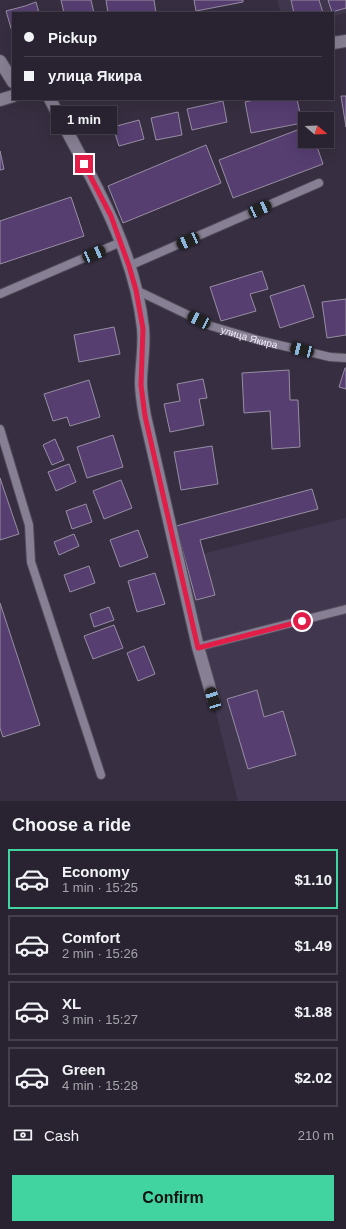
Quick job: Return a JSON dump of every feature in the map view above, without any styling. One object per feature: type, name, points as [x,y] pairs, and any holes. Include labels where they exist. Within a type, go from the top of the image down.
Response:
[{"type":"street","points":[[334,43],[346,41]]},
{"type":"street","points":[[0,61],[12,80]]},
{"type":"street","points":[[0,100],[12,96]]},
{"type":"street","points":[[51,100],[111,216],[136,290],[143,329],[141,385],[145,416],[198,648],[213,699]]},
{"type":"lane","points":[[129,266],[319,183]]},
{"type":"lane","points":[[0,294],[121,242]]},
{"type":"lane","name":"улица Якира","points":[[136,290],[211,326],[258,340],[330,357],[346,358]]},
{"type":"lane","points":[[0,429],[29,525],[31,562],[101,774]]},
{"type":"lane","points":[[198,648],[346,609]]},
{"type":"shaded area","points":[[277,0],[346,0],[346,13],[334,16],[334,12],[281,12]]},
{"type":"shaded area","points":[[346,518],[346,801],[238,801],[178,560]]},
{"type":"building","points":[[61,0],[91,0],[94,12],[64,12]]},
{"type":"building","points":[[106,0],[154,0],[156,12],[108,12]]},
{"type":"building","points":[[194,0],[243,0],[243,2],[196,11]]},
{"type":"building","points":[[291,0],[319,0],[323,12],[294,12]]},
{"type":"building","points":[[328,0],[346,0],[346,8],[332,12]]},
{"type":"building","points":[[36,2],[39,12],[12,12],[12,32],[6,11]]},
{"type":"building","points":[[341,96],[346,96],[346,127]]},
{"type":"building","points":[[254,100],[297,100],[300,112],[298,112],[298,124],[251,133],[245,102]]},
{"type":"building","points":[[223,101],[227,122],[192,130],[187,109]]},
{"type":"building","points":[[178,112],[182,135],[156,140],[151,118]]},
{"type":"building","points":[[139,120],[144,139],[119,146],[113,127]]},
{"type":"building","points":[[298,130],[298,148],[317,148],[323,164],[233,198],[219,160]]},
{"type":"building","points":[[206,145],[221,183],[123,223],[108,186]]},
{"type":"building","points":[[0,151],[4,169],[0,170]]},
{"type":"building","points":[[71,197],[84,236],[0,264],[0,221]]},
{"type":"building","points":[[262,271],[268,289],[250,294],[256,311],[221,321],[210,287]]},
{"type":"building","points":[[304,285],[314,317],[280,328],[270,296]]},
{"type":"building","points":[[346,299],[346,335],[327,338],[322,302]]},
{"type":"building","points":[[114,327],[120,354],[79,362],[74,335]]},
{"type":"building","points":[[346,368],[346,389],[339,387]]},
{"type":"building","points":[[289,370],[290,400],[298,400],[300,447],[272,449],[270,411],[244,413],[242,373]]},
{"type":"building","points":[[203,379],[207,398],[199,399],[204,425],[170,432],[164,404],[180,401],[177,384]]},
{"type":"building","points":[[89,380],[100,417],[70,426],[67,417],[53,421],[44,394]]},
{"type":"building","points":[[113,435],[123,467],[87,478],[77,447]]},
{"type":"building","points":[[55,439],[64,460],[52,465],[43,445]]},
{"type":"building","points":[[212,446],[218,484],[181,490],[174,452]]},
{"type":"building","points":[[69,464],[76,482],[56,491],[48,472]]},
{"type":"building","points":[[0,478],[19,534],[0,540]]},
{"type":"building","points":[[121,480],[132,508],[104,519],[93,491]]},
{"type":"building","points":[[312,489],[318,509],[200,540],[215,595],[196,600],[176,526]]},
{"type":"building","points":[[86,504],[92,522],[72,529],[66,511]]},
{"type":"building","points":[[138,530],[148,557],[120,567],[110,540]]},
{"type":"building","points":[[74,534],[79,546],[59,555],[54,542]]},
{"type":"building","points":[[89,566],[95,583],[70,592],[64,575]]},
{"type":"building","points":[[155,573],[165,604],[137,612],[128,581]]},
{"type":"building","points":[[0,603],[40,725],[3,737],[0,728]]},
{"type":"building","points":[[109,607],[114,620],[94,627],[90,614]]},
{"type":"building","points":[[114,625],[123,648],[93,659],[84,636]]},
{"type":"building","points":[[144,646],[155,674],[138,681],[127,653]]},
{"type":"building","points":[[257,690],[264,717],[283,711],[296,755],[248,769],[227,699]]},
{"type":"route","points":[[84,164],[111,216],[136,290],[143,329],[141,385],[145,416],[198,648],[302,621]]}]
